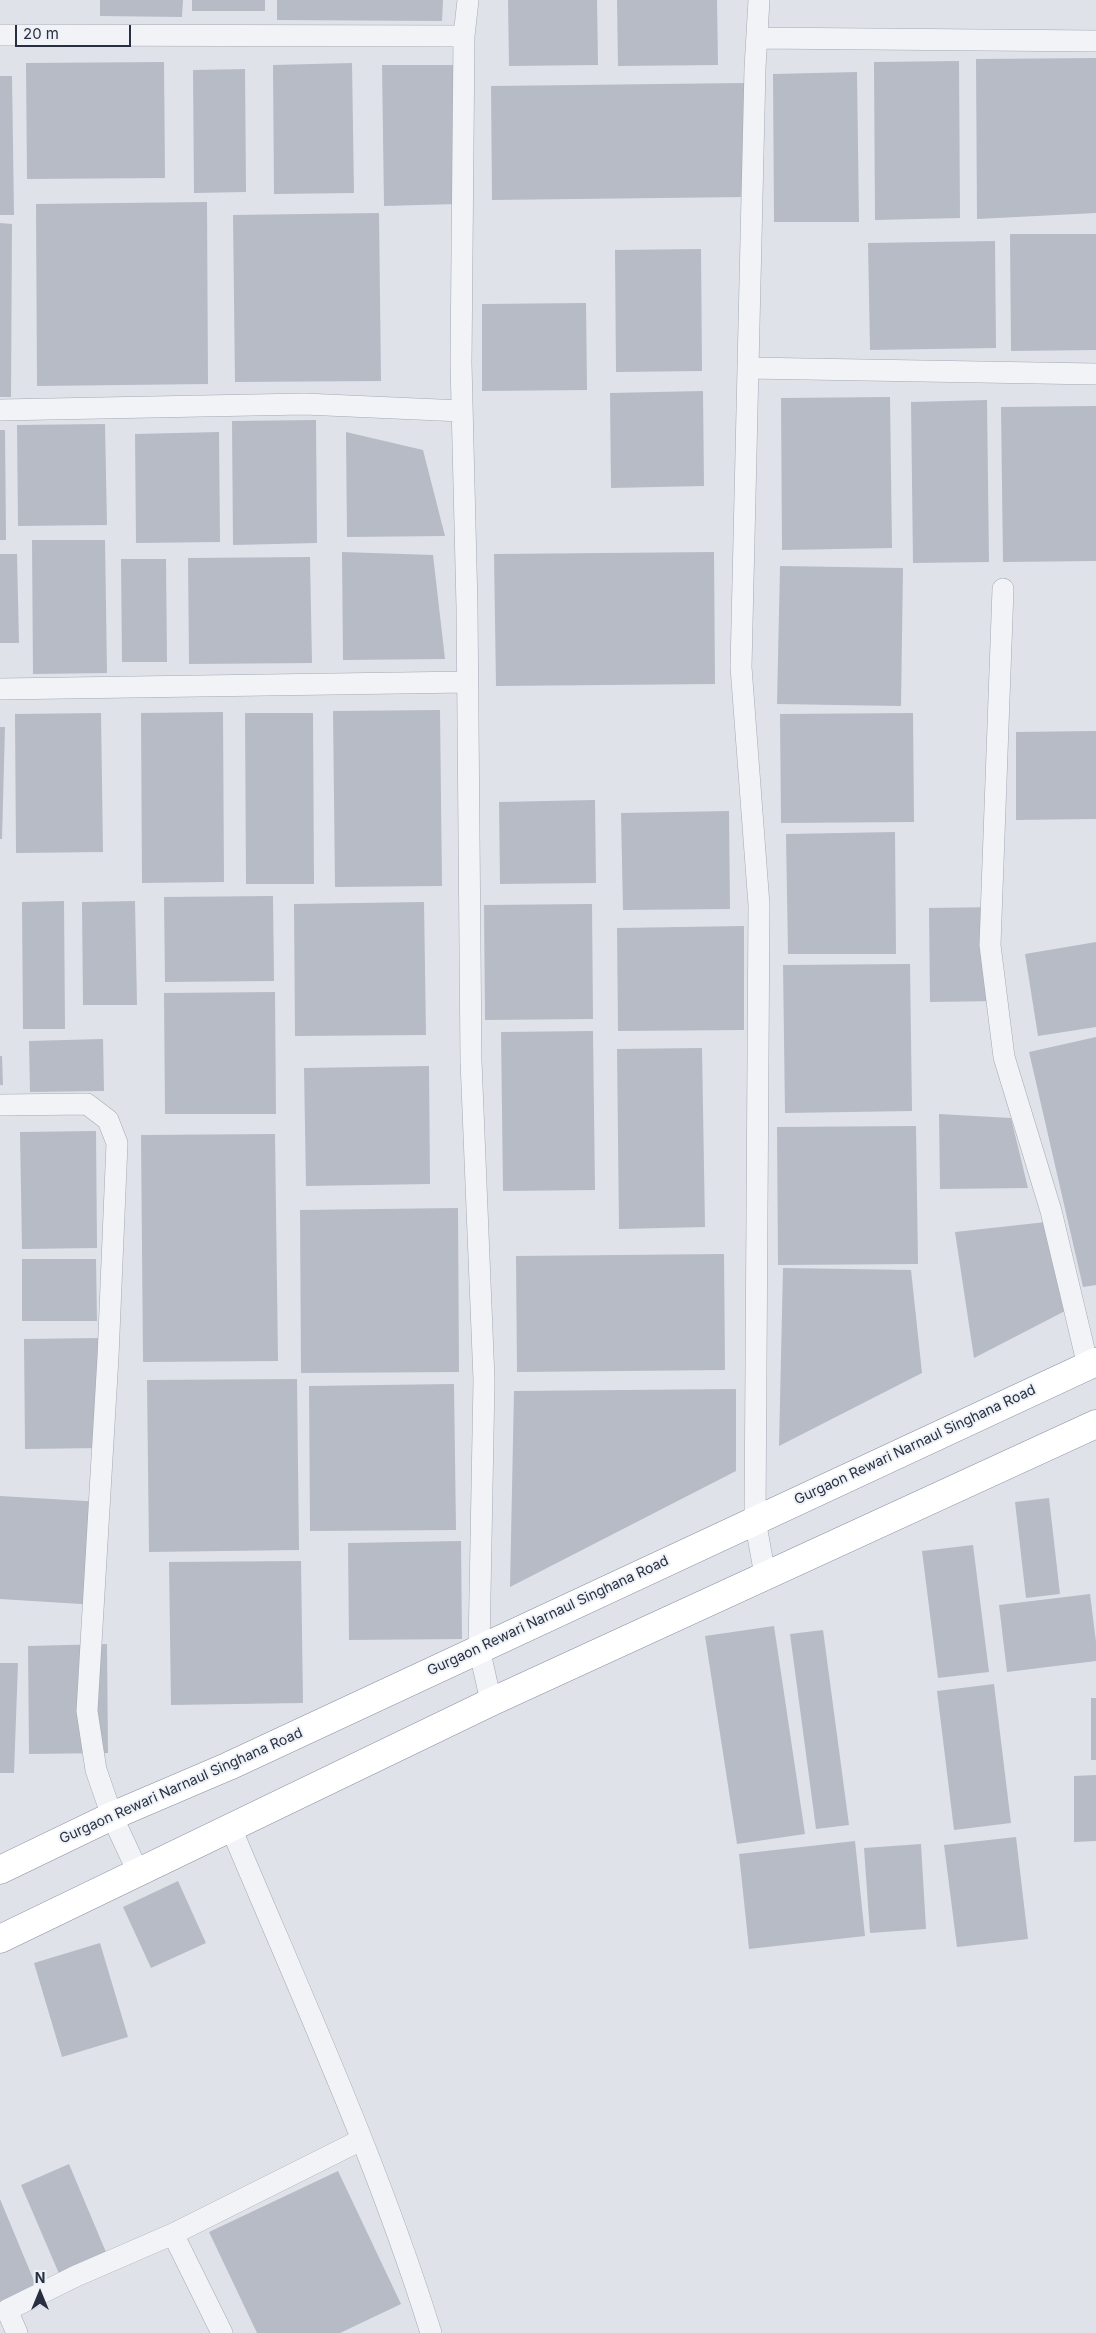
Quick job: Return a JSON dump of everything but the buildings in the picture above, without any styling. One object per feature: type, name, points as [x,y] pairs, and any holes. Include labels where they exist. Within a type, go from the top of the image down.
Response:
[{"type":"highway","name":"Gurgaon Rewari Narnaul Singhana Road","points":[[0,1870],[112,1816],[229,1766],[1092,1364]]},
{"type":"highway","points":[[0,1939],[491,1702],[1096,1424]]},
{"type":"lane","points":[[468,0],[464,36],[462,411],[471,1061],[484,1380],[479,1648],[491,1702]]},
{"type":"lane","points":[[759,0],[741,667],[758,906],[755,1520],[765,1575]]},
{"type":"lane","points":[[0,35],[464,36]]},
{"type":"lane","points":[[757,38],[1096,41]]},
{"type":"lane","points":[[748,368],[1096,374]]},
{"type":"lane","points":[[0,410],[304,404],[462,411]]},
{"type":"lane","points":[[1003,589],[990,945],[1004,1057],[1051,1211],[1092,1364]]},
{"type":"lane","points":[[0,689],[467,682]]},
{"type":"lane","points":[[0,1105],[87,1104],[108,1120],[117,1143],[108,1357],[87,1710],[96,1770],[112,1816],[138,1872]]},
{"type":"lane","points":[[231,1828],[406,2252],[431,2333]]},
{"type":"lane","points":[[17,2333],[3,2312],[76,2276],[173,2234],[361,2140]]},
{"type":"lane","points":[[173,2234],[222,2333]]}]
